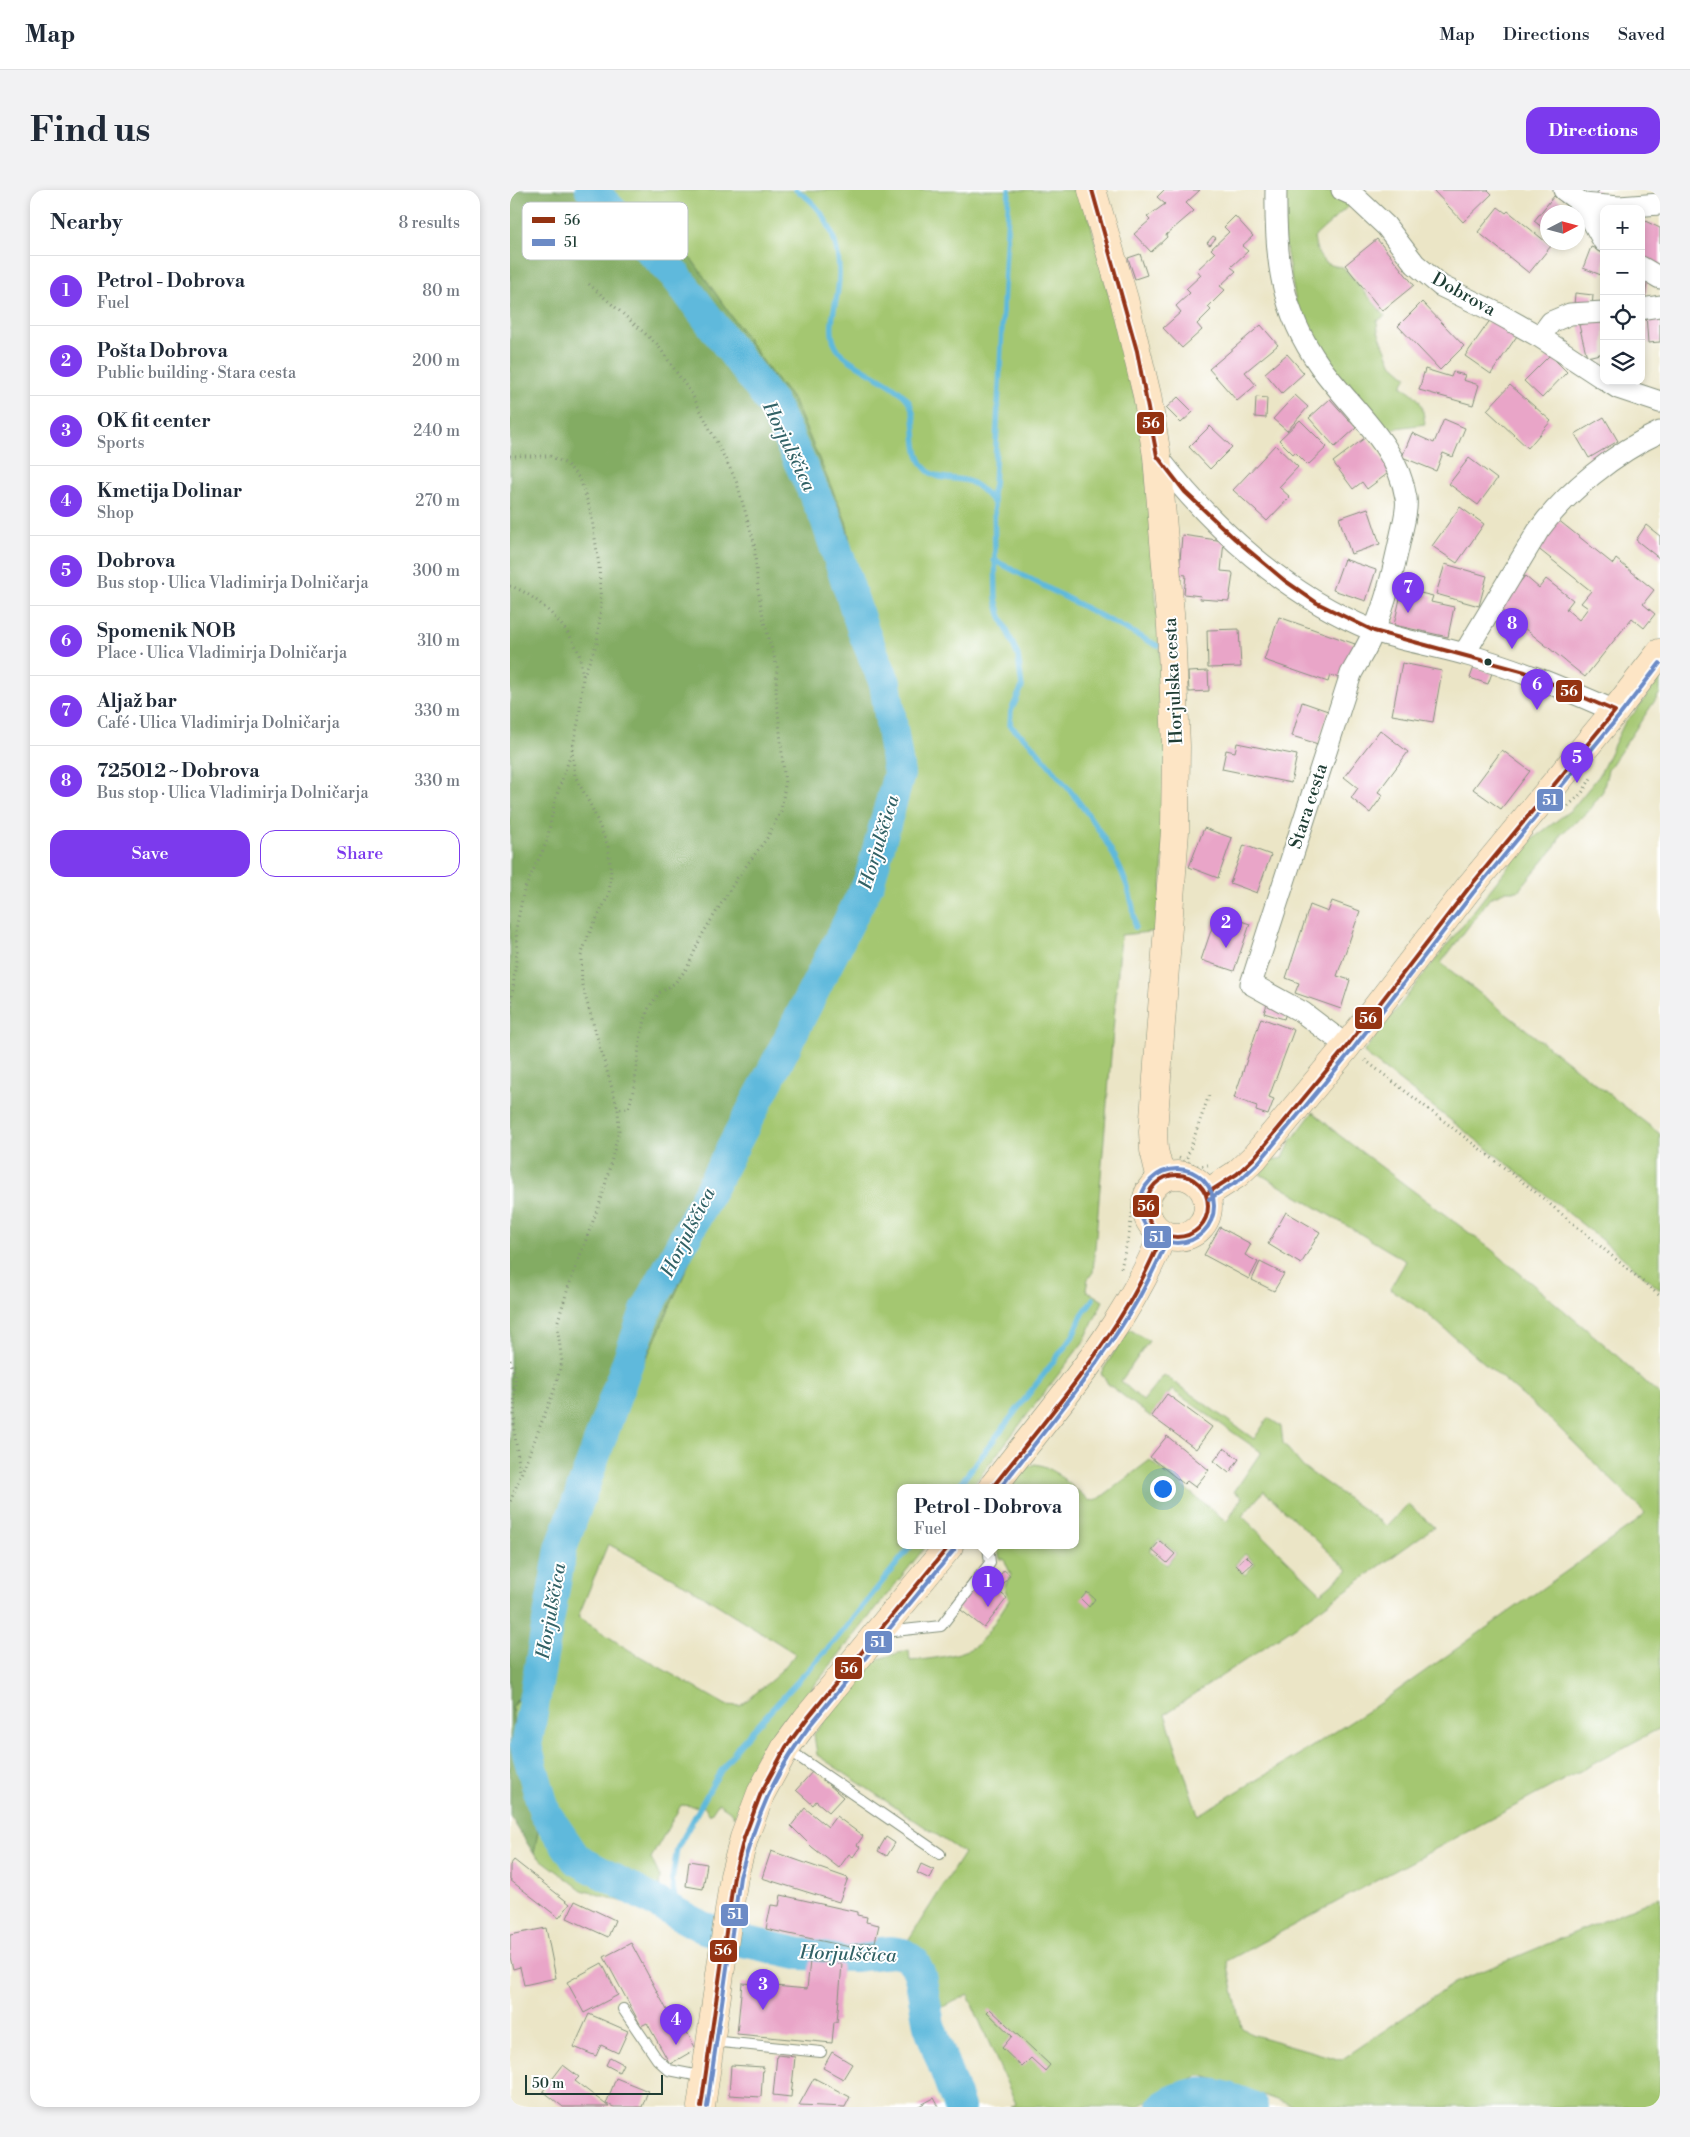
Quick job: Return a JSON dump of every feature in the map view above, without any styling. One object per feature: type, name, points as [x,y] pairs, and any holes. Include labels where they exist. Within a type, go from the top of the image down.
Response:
[{"type":"street","name":"Horjulska cesta","points":[[1092,190],[1137,351],[1157,456],[1171,626],[1176,746],[1175,831],[1152,1132],[1154,1150],[1171,1177]]},
{"type":"street","name":"Stara cesta","points":[[1276,190],[1276,242],[1283,286],[1296,329],[1320,366],[1378,437],[1396,466],[1407,499],[1392,578],[1374,631],[1352,674],[1251,984],[1302,1012],[1347,1046]]},
{"type":"street","name":"Dobrova","points":[[1342,190],[1353,195],[1386,226],[1415,264],[1441,286],[1497,312],[1540,337],[1600,376]]},
{"type":"street","points":[[1565,190],[1583,204],[1600,235]]},
{"type":"street","points":[[1583,204],[1619,207],[1660,204]]},
{"type":"street","points":[[1645,269],[1660,278]]},
{"type":"street","points":[[1645,308],[1660,306]]},
{"type":"street","points":[[1540,337],[1551,322],[1570,314],[1600,312]]},
{"type":"street","points":[[1613,385],[1660,402]]},
{"type":"street","points":[[1464,654],[1538,531],[1551,513],[1589,479],[1623,454],[1660,432]]},
{"type":"street","points":[[1157,456],[1185,492],[1234,539],[1284,580],[1317,603],[1374,631],[1525,672],[1615,710]]},
{"type":"street","points":[[1206,1194],[1237,1174],[1254,1158],[1347,1046],[1468,889],[1660,653]]},
{"type":"street","points":[[1171,1177],[1192,1178],[1200,1184],[1206,1194],[1208,1204],[1207,1215],[1194,1232],[1184,1236],[1173,1237],[1163,1234],[1154,1227],[1148,1218],[1147,1196],[1152,1186],[1171,1177]]},
{"type":"street","points":[[995,1484],[1079,1377],[1122,1317],[1154,1257],[1163,1234]]},
{"type":"street","points":[[701,2107],[734,1876],[744,1838],[761,1793],[786,1748],[947,1549]]},
{"type":"lane","points":[[877,1633],[941,1626],[990,1563],[988,1549]]},
{"type":"lane","points":[[786,1748],[940,1854]]},
{"type":"lane","points":[[623,2009],[657,2059],[669,2070],[706,2077]]},
{"type":"lane","points":[[711,2041],[821,2052]]},
{"type":"path","points":[[589,284],[657,344],[693,396],[736,480],[754,542],[758,589],[764,622],[777,667],[776,690],[785,785],[781,811],[767,838],[737,878],[702,935],[687,968],[675,983],[659,993],[648,1009],[640,1038],[629,1108],[618,1109]]},
{"type":"path","points":[[510,456],[550,456],[567,464],[580,480],[591,512],[599,565],[602,607],[597,643],[583,677]]},
{"type":"path","points":[[510,586],[517,588],[545,608],[568,631],[578,651],[583,677],[579,718],[572,750],[555,800],[547,840],[524,890],[516,929],[517,952],[510,1016]]},
{"type":"path","points":[[510,1502],[520,1472],[554,1391],[562,1362],[558,1324],[568,1288],[602,1197],[620,1131],[618,1109],[582,985],[581,956],[588,936],[609,894],[611,874],[608,846],[592,808],[575,776],[572,750]]},
{"type":"path","points":[[1347,1046],[1533,1190],[1660,1296]]},
{"type":"path","points":[[1171,1177],[1209,1095]]},
{"type":"path","points":[[510,1360],[515,1376],[514,1430],[520,1472]]},
{"type":"green space","points":[[510,190],[598,190],[611,202],[522,202],[522,260],[688,260],[688,256],[771,373],[794,401],[846,522],[874,663],[905,725],[902,803],[856,937],[797,1057],[748,1142],[708,1220],[655,1340],[599,1452],[591,1496],[576,1523],[571,1559],[554,1597],[543,1653],[552,1686],[547,1697],[534,1687],[523,1691],[512,1707],[514,1733],[527,1804],[538,1831],[534,1854],[510,1816]]},
{"type":"green space","points":[[598,190],[1082,190],[1143,428],[1168,756],[1159,931],[1121,935],[1093,1272],[1088,1279],[1086,1290],[1103,1301],[1084,1341],[974,1484],[897,1484],[897,1549],[924,1549],[785,1722],[743,1793],[734,1817],[730,1811],[718,1803],[710,1815],[705,1807],[681,1805],[651,1858],[660,1877],[659,1890],[648,1901],[631,1904],[582,1890],[534,1854],[538,1831],[527,1804],[514,1733],[512,1707],[523,1691],[534,1687],[552,1686],[543,1653],[554,1597],[571,1559],[576,1523],[591,1496],[599,1452],[655,1340],[708,1220],[856,937],[902,803],[905,725],[874,663],[846,522],[794,401],[771,373],[688,256],[688,202],[611,202]],"holes":[[[608,1544],[684,1584],[796,1654],[774,1678],[740,1706],[726,1705],[629,1650],[578,1617]]]},
{"type":"green space","points":[[1283,190],[1336,192],[1352,203],[1314,237],[1317,250],[1325,262],[1330,265],[1343,267],[1385,316],[1377,321],[1378,331],[1391,363],[1407,377],[1401,386],[1417,397],[1423,411],[1425,424],[1382,430],[1300,325],[1282,227]]},
{"type":"green space","points":[[1660,677],[1660,693],[1608,770],[1603,791],[1587,813],[1561,834],[1555,847],[1518,891],[1506,891],[1490,898],[1441,963],[1660,1134],[1660,1290],[1514,1169],[1366,1055],[1364,1051],[1526,844],[1572,809],[1599,776],[1625,722],[1635,712]]},
{"type":"green space","points":[[1313,1112],[1339,1135],[1492,1250],[1605,1345],[1660,1395],[1660,1728],[1227,1961],[1241,2027],[1251,2034],[1341,2060],[1454,1983],[1660,1897],[1660,2107],[1296,2107],[1229,2083],[1199,2075],[1137,2107],[1011,2107],[1016,2104],[968,1995],[934,2011],[924,1956],[907,1942],[964,1853],[817,1755],[814,1734],[862,1674],[878,1659],[909,1650],[910,1661],[943,1657],[968,1650],[983,1638],[1009,1600],[1004,1587],[1011,1575],[1004,1559],[1000,1559],[998,1549],[1079,1549],[1079,1492],[1090,1501],[1100,1498],[1150,1460],[1227,1522],[1242,1497],[1234,1492],[1261,1452],[1172,1390],[1151,1417],[1108,1384],[1101,1373],[1129,1329],[1149,1341],[1121,1381],[1143,1401],[1164,1375],[1254,1439],[1268,1418],[1281,1426],[1283,1443],[1303,1467],[1387,1526],[1408,1504],[1434,1527],[1299,1624],[1165,1714],[1198,1815],[1377,1705],[1632,1525],[1645,1513],[1552,1421],[1425,1312],[1390,1289],[1406,1261],[1260,1174],[1272,1160],[1283,1158],[1291,1141]],"holes":[[[1264,1491],[1348,1570],[1321,1593],[1242,1516]],[[1159,1539],[1176,1553],[1167,1565],[1149,1551]],[[1245,1554],[1255,1563],[1245,1575],[1235,1565]]]},
{"type":"green space","points":[[1035,1464],[1041,1465],[1069,1484],[1011,1484],[1025,1468]]},
{"type":"green space","points":[[1208,2101],[1230,2107],[1182,2107]]},
{"type":"building","points":[[1164,190],[1200,190],[1186,203],[1194,211],[1166,235],[1167,237],[1151,252],[1134,234],[1150,220],[1147,217],[1165,204],[1157,197]]},
{"type":"building","points":[[1433,190],[1488,190],[1492,194],[1463,222]]},
{"type":"building","points":[[1579,190],[1599,190],[1594,199]]},
{"type":"building","points":[[1554,196],[1565,205],[1547,205]]},
{"type":"building","points":[[1498,207],[1506,213],[1508,211],[1540,237],[1540,250],[1548,250],[1529,273],[1478,232]]},
{"type":"building","points":[[1540,214],[1540,226],[1534,221]]},
{"type":"building","points":[[1235,216],[1253,236],[1242,246],[1248,251],[1231,267],[1236,271],[1220,286],[1225,290],[1208,307],[1211,310],[1197,324],[1202,330],[1182,348],[1163,328],[1181,312],[1176,306],[1190,293],[1186,289],[1201,275],[1197,270],[1215,253],[1211,249],[1229,232],[1224,227]]},
{"type":"building","points":[[1645,221],[1660,228],[1660,267],[1645,260]]},
{"type":"building","points":[[1213,236],[1216,238],[1210,245],[1207,243]]},
{"type":"building","points":[[1377,239],[1414,285],[1382,311],[1345,265]]},
{"type":"building","points":[[1591,247],[1600,250],[1600,275],[1583,268]]},
{"type":"building","points":[[1140,254],[1147,275],[1135,279],[1128,258]]},
{"type":"building","points":[[1645,276],[1648,276],[1645,299]]},
{"type":"building","points":[[1575,293],[1593,295],[1592,308],[1574,306]]},
{"type":"building","points":[[1422,302],[1464,346],[1440,370],[1398,326]]},
{"type":"building","points":[[1646,314],[1660,316],[1660,342],[1648,343]]},
{"type":"building","points":[[1493,316],[1519,333],[1491,374],[1465,356]]},
{"type":"building","points":[[1600,320],[1600,354],[1587,357],[1579,325]]},
{"type":"building","points":[[1261,325],[1278,345],[1245,372],[1256,385],[1237,401],[1209,369]]},
{"type":"building","points":[[1287,354],[1304,373],[1282,393],[1265,373]]},
{"type":"building","points":[[1550,355],[1567,372],[1542,398],[1524,381]]},
{"type":"building","points":[[1425,369],[1451,377],[1453,372],[1465,375],[1463,380],[1479,385],[1473,405],[1419,390]]},
{"type":"building","points":[[1510,385],[1551,421],[1528,448],[1487,410]]},
{"type":"building","points":[[1295,395],[1308,407],[1287,431],[1273,419]]},
{"type":"building","points":[[1178,397],[1193,412],[1181,423],[1166,408]]},
{"type":"building","points":[[1256,397],[1267,398],[1266,418],[1255,417]]},
{"type":"building","points":[[1330,399],[1356,428],[1335,447],[1309,418]]},
{"type":"building","points":[[1604,417],[1618,441],[1589,458],[1575,434]]},
{"type":"building","points":[[1444,419],[1465,428],[1453,457],[1443,453],[1436,471],[1402,457],[1412,433],[1434,443]]},
{"type":"building","points":[[1300,420],[1327,447],[1308,465],[1279,440]]},
{"type":"building","points":[[1210,426],[1232,447],[1210,469],[1189,447]]},
{"type":"building","points":[[1366,437],[1391,471],[1367,489],[1362,482],[1353,489],[1333,462]]},
{"type":"building","points":[[1275,445],[1298,467],[1279,487],[1290,497],[1267,521],[1233,490]]},
{"type":"building","points":[[1469,458],[1497,479],[1478,505],[1449,484]]},
{"type":"building","points":[[1460,507],[1484,524],[1457,563],[1432,546]]},
{"type":"building","points":[[1368,508],[1380,544],[1351,554],[1339,518]]},
{"type":"building","points":[[1552,515],[1613,564],[1616,559],[1654,590],[1643,604],[1655,614],[1644,628],[1632,618],[1585,677],[1499,608],[1525,576],[1539,588],[1546,579],[1573,600],[1566,609],[1579,620],[1588,608],[1581,603],[1591,591],[1531,543]]},
{"type":"building","points":[[1646,525],[1660,536],[1660,559],[1636,540]]},
{"type":"building","points":[[1182,535],[1224,541],[1221,571],[1232,572],[1233,574],[1229,601],[1200,599],[1201,596],[1184,594],[1186,575],[1179,574]]},
{"type":"building","points":[[1344,559],[1376,570],[1366,601],[1333,590]]},
{"type":"building","points":[[1445,564],[1487,576],[1479,606],[1436,594]]},
{"type":"building","points":[[1412,591],[1433,596],[1431,602],[1454,607],[1448,637],[1394,625],[1401,594],[1411,596]]},
{"type":"building","points":[[1279,617],[1355,644],[1342,679],[1330,675],[1328,682],[1264,660]]},
{"type":"building","points":[[1239,629],[1241,667],[1208,668],[1207,630]]},
{"type":"building","points":[[1402,663],[1442,671],[1433,722],[1392,715]]},
{"type":"building","points":[[1474,667],[1492,673],[1488,684],[1470,678]]},
{"type":"building","points":[[1208,671],[1209,691],[1189,692],[1188,672]]},
{"type":"building","points":[[1302,702],[1328,711],[1318,744],[1292,736]]},
{"type":"building","points":[[1380,730],[1408,752],[1378,792],[1383,795],[1370,813],[1351,798],[1358,788],[1344,777]]},
{"type":"building","points":[[1237,743],[1297,755],[1291,783],[1222,769],[1226,750],[1235,752]]},
{"type":"building","points":[[1502,750],[1530,771],[1501,809],[1473,789]]},
{"type":"building","points":[[1204,828],[1232,838],[1218,878],[1189,867]]},
{"type":"building","points":[[1244,845],[1271,855],[1257,893],[1230,883]]},
{"type":"building","points":[[1332,901],[1360,911],[1337,976],[1350,980],[1341,1009],[1295,993],[1299,983],[1286,978],[1310,905],[1328,912]]},
{"type":"building","points":[[1217,913],[1250,924],[1234,971],[1201,960]]},
{"type":"building","points":[[1267,1004],[1287,1010],[1284,1019],[1264,1013]]},
{"type":"building","points":[[1261,1018],[1294,1030],[1269,1097],[1274,1099],[1268,1115],[1256,1111],[1257,1106],[1234,1098]]},
{"type":"building","points":[[1286,1212],[1320,1232],[1301,1264],[1268,1244]]},
{"type":"building","points":[[1220,1227],[1251,1244],[1245,1255],[1258,1262],[1249,1279],[1204,1255]]},
{"type":"building","points":[[1260,1262],[1284,1274],[1274,1291],[1252,1280]]},
{"type":"building","points":[[1167,1394],[1212,1427],[1196,1449],[1151,1416]]},
{"type":"building","points":[[1167,1436],[1209,1470],[1195,1487],[1187,1481],[1184,1484],[1150,1457]]},
{"type":"building","points":[[1224,1448],[1239,1459],[1229,1473],[1214,1461]]},
{"type":"building","points":[[1160,1541],[1175,1554],[1167,1563],[1152,1550]]},
{"type":"building","points":[[1246,1556],[1253,1563],[1243,1572],[1236,1565]]},
{"type":"building","points":[[1004,1570],[1010,1575],[1002,1586],[995,1582]]},
{"type":"building","points":[[975,1573],[1007,1598],[984,1628],[952,1603]]},
{"type":"building","points":[[1087,1592],[1095,1599],[1089,1607],[1081,1599]]},
{"type":"building","points":[[813,1771],[843,1797],[829,1812],[816,1801],[813,1805],[796,1790]]},
{"type":"building","points":[[805,1808],[828,1827],[836,1816],[863,1836],[857,1845],[860,1847],[853,1857],[849,1854],[839,1868],[812,1847],[791,1826]]},
{"type":"building","points":[[886,1837],[895,1843],[887,1856],[878,1851]]},
{"type":"building","points":[[771,1851],[848,1878],[839,1902],[762,1878]]},
{"type":"building","points":[[514,1860],[570,1904],[559,1918],[510,1880],[510,1865]]},
{"type":"building","points":[[689,1861],[707,1864],[703,1889],[686,1886]]},
{"type":"building","points":[[921,1864],[934,1870],[930,1879],[917,1873]]},
{"type":"building","points":[[781,1895],[857,1912],[857,1915],[867,1917],[866,1922],[879,1925],[875,1942],[850,1945],[850,1947],[766,1929],[771,1905],[779,1906]]},
{"type":"building","points":[[575,1901],[615,1920],[608,1937],[567,1918]]},
{"type":"building","points":[[546,1928],[556,1978],[524,1985],[520,1967],[513,1969],[510,1957],[510,1935]]},
{"type":"building","points":[[631,1943],[668,2012],[674,2008],[696,2049],[670,2064],[647,2023],[641,2026],[604,1957]]},
{"type":"building","points":[[810,1961],[842,1964],[837,2022],[834,2022],[832,2043],[737,2034],[742,1983],[807,1989]]},
{"type":"building","points":[[602,1963],[618,1995],[584,2013],[567,1982]]},
{"type":"building","points":[[990,2009],[1050,2065],[1045,2071],[1031,2058],[1022,2067],[1002,2048],[1012,2036],[987,2012]]},
{"type":"building","points":[[589,2014],[628,2031],[618,2053],[601,2045],[596,2056],[574,2047]]},
{"type":"building","points":[[832,2052],[852,2064],[843,2079],[823,2068]]},
{"type":"building","points":[[777,2055],[795,2057],[791,2097],[773,2095]]},
{"type":"building","points":[[610,2057],[623,2064],[619,2072],[606,2065]]},
{"type":"building","points":[[563,2065],[579,2077],[575,2081],[609,2107],[563,2107],[543,2091]]},
{"type":"building","points":[[731,2065],[763,2067],[761,2097],[729,2095]]},
{"type":"building","points":[[616,2078],[648,2091],[642,2107],[614,2107],[606,2104]]},
{"type":"building","points":[[814,2078],[850,2097],[845,2107],[799,2105]]},
{"type":"building","points":[[934,2098],[939,2107],[917,2107]]},
{"type":"waterway","name":"Horjulščica","points":[[591,190],[603,202]]},
{"type":"waterway","points":[[796,190],[808,198],[826,220],[836,246],[839,275],[832,324],[835,345],[847,358],[890,384],[907,399],[914,416],[918,455],[928,471],[937,476],[968,481],[982,490],[994,503],[996,599],[1000,614],[1018,656],[1022,687],[1011,711],[1010,725],[1033,746],[1083,807],[1099,830],[1113,853],[1124,877],[1132,902],[1135,927]]},
{"type":"waterway","points":[[994,502],[992,493],[994,485],[1009,190]]},
{"type":"waterway","name":"Horjulščica","points":[[660,260],[675,275],[773,405],[826,519],[864,633],[885,683],[899,774],[869,882],[765,1086],[646,1311],[561,1549],[526,1746],[545,1813],[576,1859],[702,1927],[747,1942],[801,1954],[854,1956],[891,1952],[903,1954],[914,1962],[920,1975],[929,2025],[959,2107]]},
{"type":"waterway","points":[[994,560],[1158,646]]},
{"type":"waterway","points":[[960,1484],[1073,1336],[1082,1315],[1093,1299]]},
{"type":"waterway","points":[[677,1913],[672,1880],[677,1849],[715,1780],[740,1744],[834,1642],[909,1549]]},
{"type":"waterway","name":"Horjulščica","points":[[1163,2107],[1175,2100],[1197,2094],[1218,2095],[1252,2107]]},
{"type":"transit line","name":"56","points":[[1092,190],[1137,351],[1157,456],[1185,492],[1235,539],[1284,580],[1317,603],[1374,631],[1525,672],[1615,711],[1468,889],[1347,1046],[1254,1158],[1237,1174],[1206,1194]]},
{"type":"transit line","name":"51","points":[[1209,1199],[1241,1179],[1259,1162],[1352,1050],[1473,893],[1620,715],[1660,663]]},
{"type":"transit line","name":"51","points":[[1177,1169],[1198,1175],[1208,1185],[1214,1206],[1208,1227],[1198,1237],[1177,1243],[1156,1237],[1146,1227],[1140,1206],[1146,1185],[1156,1175],[1177,1169]]},
{"type":"transit line","name":"56","points":[[1177,1175],[1189,1177],[1199,1184],[1206,1194],[1208,1206],[1206,1218],[1199,1228],[1189,1235],[1177,1237],[1165,1235],[1155,1228],[1148,1218],[1146,1206],[1148,1194],[1155,1184],[1165,1177],[1177,1175]]},
{"type":"transit line","name":"56","points":[[995,1484],[1064,1398],[1098,1351],[1129,1303],[1163,1234]]},
{"type":"transit line","name":"51","points":[[1003,1484],[1069,1400],[1118,1332],[1143,1291],[1169,1237]]},
{"type":"transit line","name":"56","points":[[701,2107],[734,1876],[744,1838],[761,1793],[786,1747],[806,1720],[947,1549]]},
{"type":"transit line","name":"51","points":[[707,2107],[740,1877],[753,1835],[776,1778],[811,1724],[954,1550]]},
{"type":"place","name":"Aljaž bar","points":[[1408,613]]},
{"type":"place","name":"725012 ~ Dobrova","points":[[1512,649]]},
{"type":"place","name":"Spomenik NOB","points":[[1537,710]]},
{"type":"place","name":"Dobrova","points":[[1577,783]]},
{"type":"place","name":"Pošta Dobrova","points":[[1226,948]]},
{"type":"place","name":"Petrol - Dobrova","points":[[988,1607]]},
{"type":"place","name":"OK fit center","points":[[763,2010]]},
{"type":"place","name":"Kmetija Dolinar","points":[[676,2045]]}]
